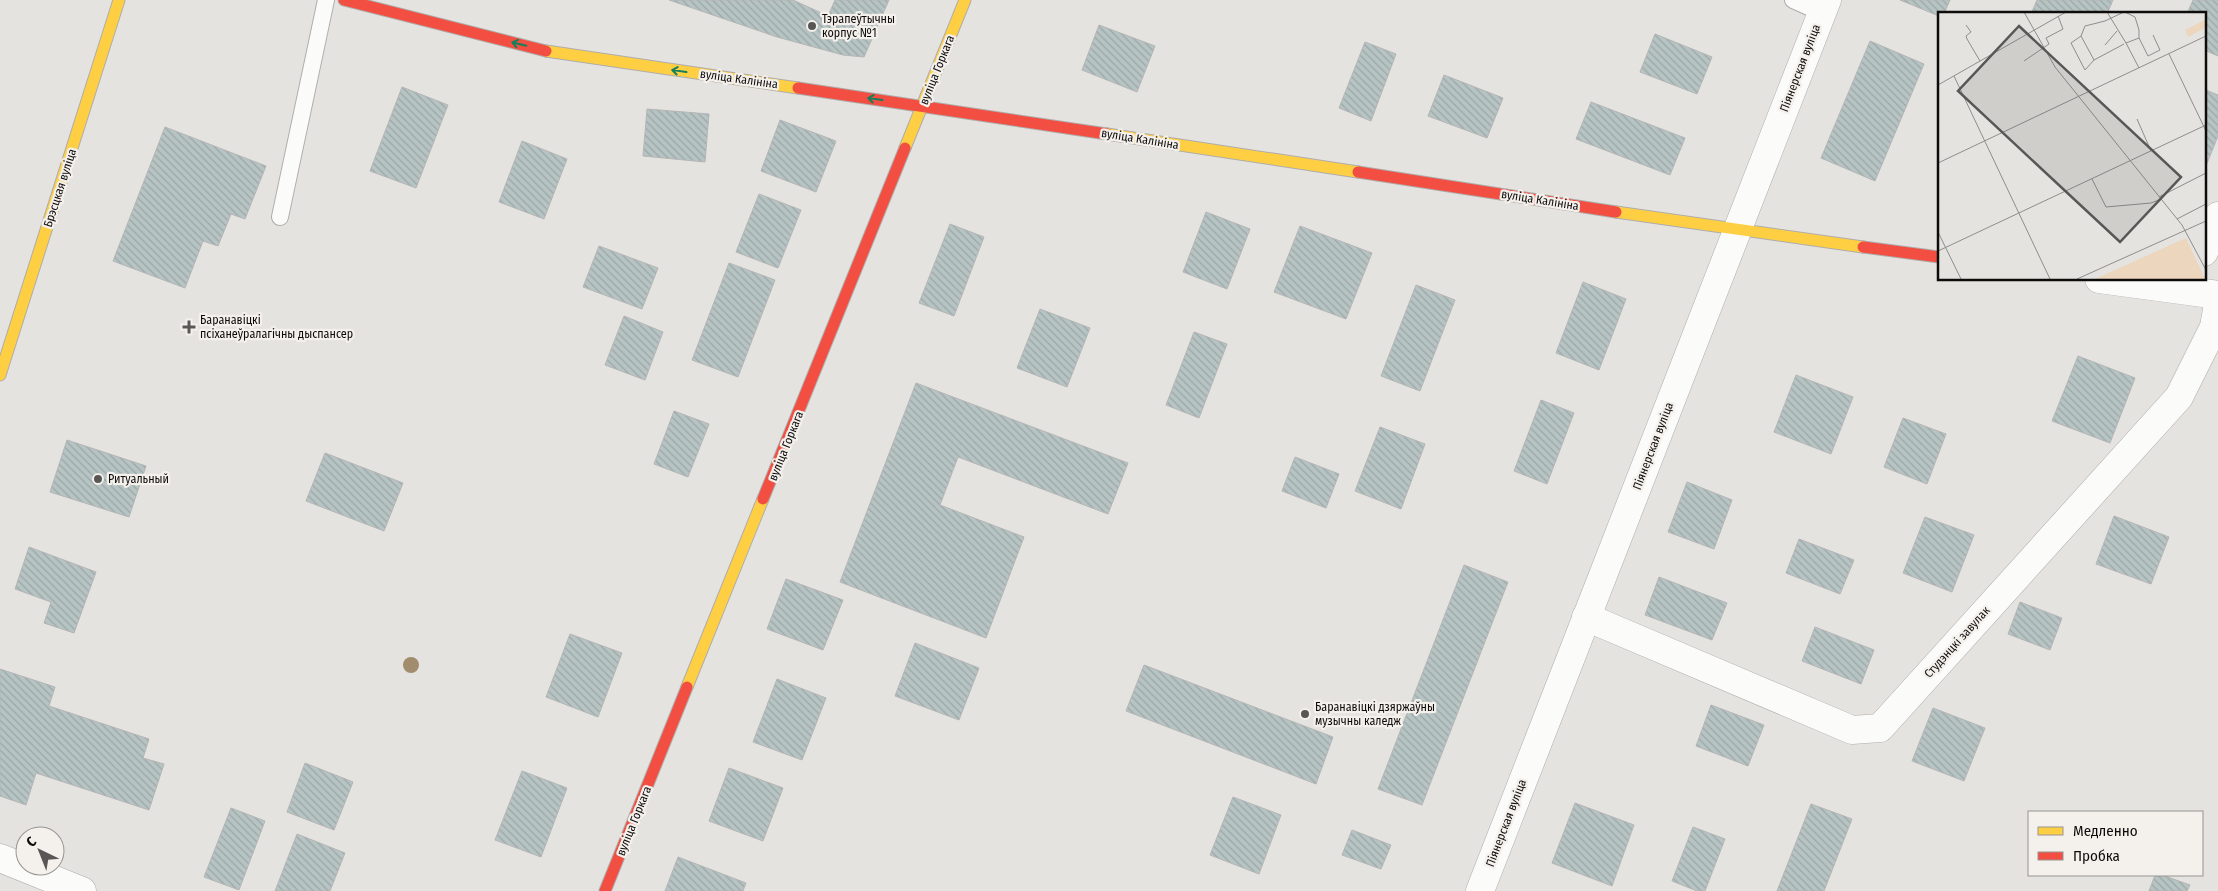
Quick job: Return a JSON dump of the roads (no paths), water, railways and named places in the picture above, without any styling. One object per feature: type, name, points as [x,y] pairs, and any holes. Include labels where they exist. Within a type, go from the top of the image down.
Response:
[{"type":"street","name":"Брэсцкая вуліца","points":[[0,375],[120,0]]},
{"type":"street","name":"вуліца Калініна","points":[[344,0],[550,52],[923,106],[1737,230],[1938,257]]},
{"type":"street","name":"вуліца Горкага","points":[[605,891],[965,0]]},
{"type":"street","name":"Піянерская вуліца","points":[[1480,891],[1824,6]]},
{"type":"street","points":[[2206,247],[2218,216]]},
{"type":"street","points":[[2111,280],[2203,288]]},
{"type":"street","name":"Студэнцкі завулак","points":[[1586,617],[1852,730],[1880,728],[2178,397],[2214,327],[2218,304]]},
{"type":"street","points":[[0,858],[82,891]]},
{"type":"lane","points":[[280,217],[326,0]]},
{"type":"lane","points":[[1793,0],[1824,6]]},
{"type":"place","name":"Тэрапеўтычны корпус №1","points":[[812,26]]},
{"type":"place","name":"Баранавіцкі псіханеўралагічны дыспансер","points":[[189,327]]},
{"type":"place","name":"Ритуальный","points":[[98,479]]},
{"type":"place","name":"Баранавіцкі дзяржаўны музычны каледж","points":[[1305,714]]}]
